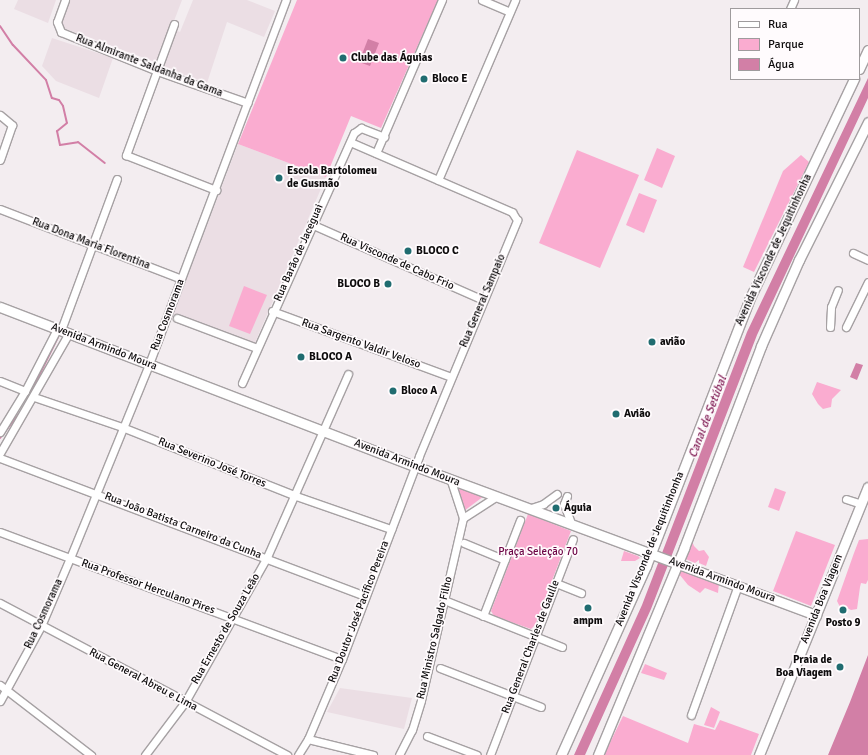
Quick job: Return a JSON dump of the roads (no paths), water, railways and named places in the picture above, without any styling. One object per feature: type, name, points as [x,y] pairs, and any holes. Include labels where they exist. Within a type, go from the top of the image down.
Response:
[{"type":"main road","points":[[860,66],[868,50]]},
{"type":"main road","name":"Avenida Visconde de Jequitinhonha","points":[[561,755],[655,555],[749,300],[854,80]]},
{"type":"main road","points":[[598,755],[761,346],[799,260],[868,122]]},
{"type":"main road","name":"Avenida Armindo Moura","points":[[0,307],[451,480],[571,523],[816,615]]},
{"type":"main road","name":"Avenida Boa Viagem","points":[[759,755],[868,487]]},
{"type":"street","name":"Rua Almirante Saldanha da Gama","points":[[65,0],[57,22],[61,32],[157,71],[248,104]]},
{"type":"street","name":"Rua Cosmorama","points":[[0,701],[41,626],[70,558],[122,427],[149,364],[216,190],[286,0]]},
{"type":"street","points":[[376,153],[442,0]]},
{"type":"street","points":[[482,0],[510,12]]},
{"type":"street","points":[[438,180],[515,0]]},
{"type":"street","points":[[174,24],[126,154],[216,190]]},
{"type":"street","points":[[0,115],[12,125],[0,160]]},
{"type":"street","name":"Rua Barão de Jaceguai","points":[[242,383],[272,311],[355,130],[360,128],[384,136]]},
{"type":"street","name":"Rua General Sampaio","points":[[350,142],[512,212],[516,216],[415,466]]},
{"type":"street","points":[[0,453],[34,397],[62,331],[117,179]]},
{"type":"street","name":"Rua Dona Maria Florentina","points":[[0,209],[181,279]]},
{"type":"street","name":"Rua Visconde de Cabo Frio","points":[[311,224],[483,300]]},
{"type":"street","points":[[853,253],[868,260]]},
{"type":"street","points":[[846,327],[868,282]]},
{"type":"street","points":[[830,327],[831,307],[838,290]]},
{"type":"street","name":"Rua Sargento Valdir Veloso","points":[[272,311],[451,377]]},
{"type":"street","points":[[177,318],[256,348]]},
{"type":"street","points":[[0,432],[62,331]]},
{"type":"street","name":"Rua Ernesto de Souza Leão","points":[[145,755],[185,702],[234,618],[267,557],[296,496],[348,374]]},
{"type":"street","points":[[0,382],[25,391]]},
{"type":"street","name":"Rua Severino José Torres","points":[[34,397],[122,427],[296,496],[391,529]]},
{"type":"street","name":"Rua João Batista Carneiro da Cunha","points":[[0,458],[267,557],[365,596]]},
{"type":"street","name":"Rua Doutor José Pacífico Pereira","points":[[298,755],[308,739],[342,658],[415,466]]},
{"type":"street","points":[[451,480],[463,518],[497,496]]},
{"type":"street","points":[[530,508],[554,496],[564,504],[571,523]]},
{"type":"street","points":[[564,504],[567,496]]},
{"type":"street","points":[[846,499],[861,504]]},
{"type":"street","name":"Rua Ministro Salgado Filho","points":[[399,755],[412,730],[421,700],[463,518]]},
{"type":"street","points":[[484,616],[520,520]]},
{"type":"street","name":"Rua Professor Herculano Pires","points":[[0,532],[342,658]]},
{"type":"street","name":"Rua General Charles de Gaulle","points":[[490,755],[573,539]]},
{"type":"street","points":[[464,543],[505,560]]},
{"type":"street","points":[[556,583],[582,593]]},
{"type":"street","points":[[690,715],[738,585]]},
{"type":"street","points":[[444,600],[562,647]]},
{"type":"street","name":"Rua General Abreu e Lima","points":[[0,603],[287,755]]},
{"type":"street","points":[[440,668],[541,707]]},
{"type":"street","points":[[0,685],[91,755]]},
{"type":"street","points":[[427,736],[477,755]]},
{"type":"street","points":[[308,739],[373,755]]},
{"type":"street","points":[[453,755],[456,747]]},
{"type":"water","points":[[368,39],[379,43],[370,66],[359,62]]},
{"type":"water","points":[[868,78],[868,98],[757,335],[651,609],[585,755],[574,755],[642,605],[747,332]]},
{"type":"water","points":[[856,363],[863,365],[857,380],[850,377]]},
{"type":"water","points":[[868,655],[868,755],[828,755],[850,702]]},
{"type":"waterway","points":[[0,26],[13,45],[46,80],[52,98],[59,100],[63,106],[67,123],[57,131],[60,145],[78,142],[105,163]]},
{"type":"waterway","points":[[29,396],[58,337]]},
{"type":"waterway","points":[[0,438],[20,412]]},
{"type":"place","name":"Clube das Águias","points":[[343,58]]},
{"type":"place","name":"Bloco E","points":[[424,79]]},
{"type":"place","name":"Escola Bartolomeu de Gusmão","points":[[279,178]]},
{"type":"place","name":"BLOCO C","points":[[408,251]]},
{"type":"place","name":"BLOCO B","points":[[388,284]]},
{"type":"place","name":"avião","points":[[652,342]]},
{"type":"place","name":"BLOCO A","points":[[301,357]]},
{"type":"place","name":"Bloco A","points":[[393,391]]},
{"type":"place","name":"Avião","points":[[616,414]]},
{"type":"place","name":"Águia","points":[[556,508]]},
{"type":"place","name":"ampm","points":[[588,608]]},
{"type":"place","name":"Posto 9","points":[[843,610]]},
{"type":"place","name":"Praia de Boa Viagem","points":[[840,667]]},
{"type":"water label","name":"Canal de Setúbal","points":[[708,417]]},
{"type":"park label","name":"Praça Seleção 70","points":[[538,552]]}]
